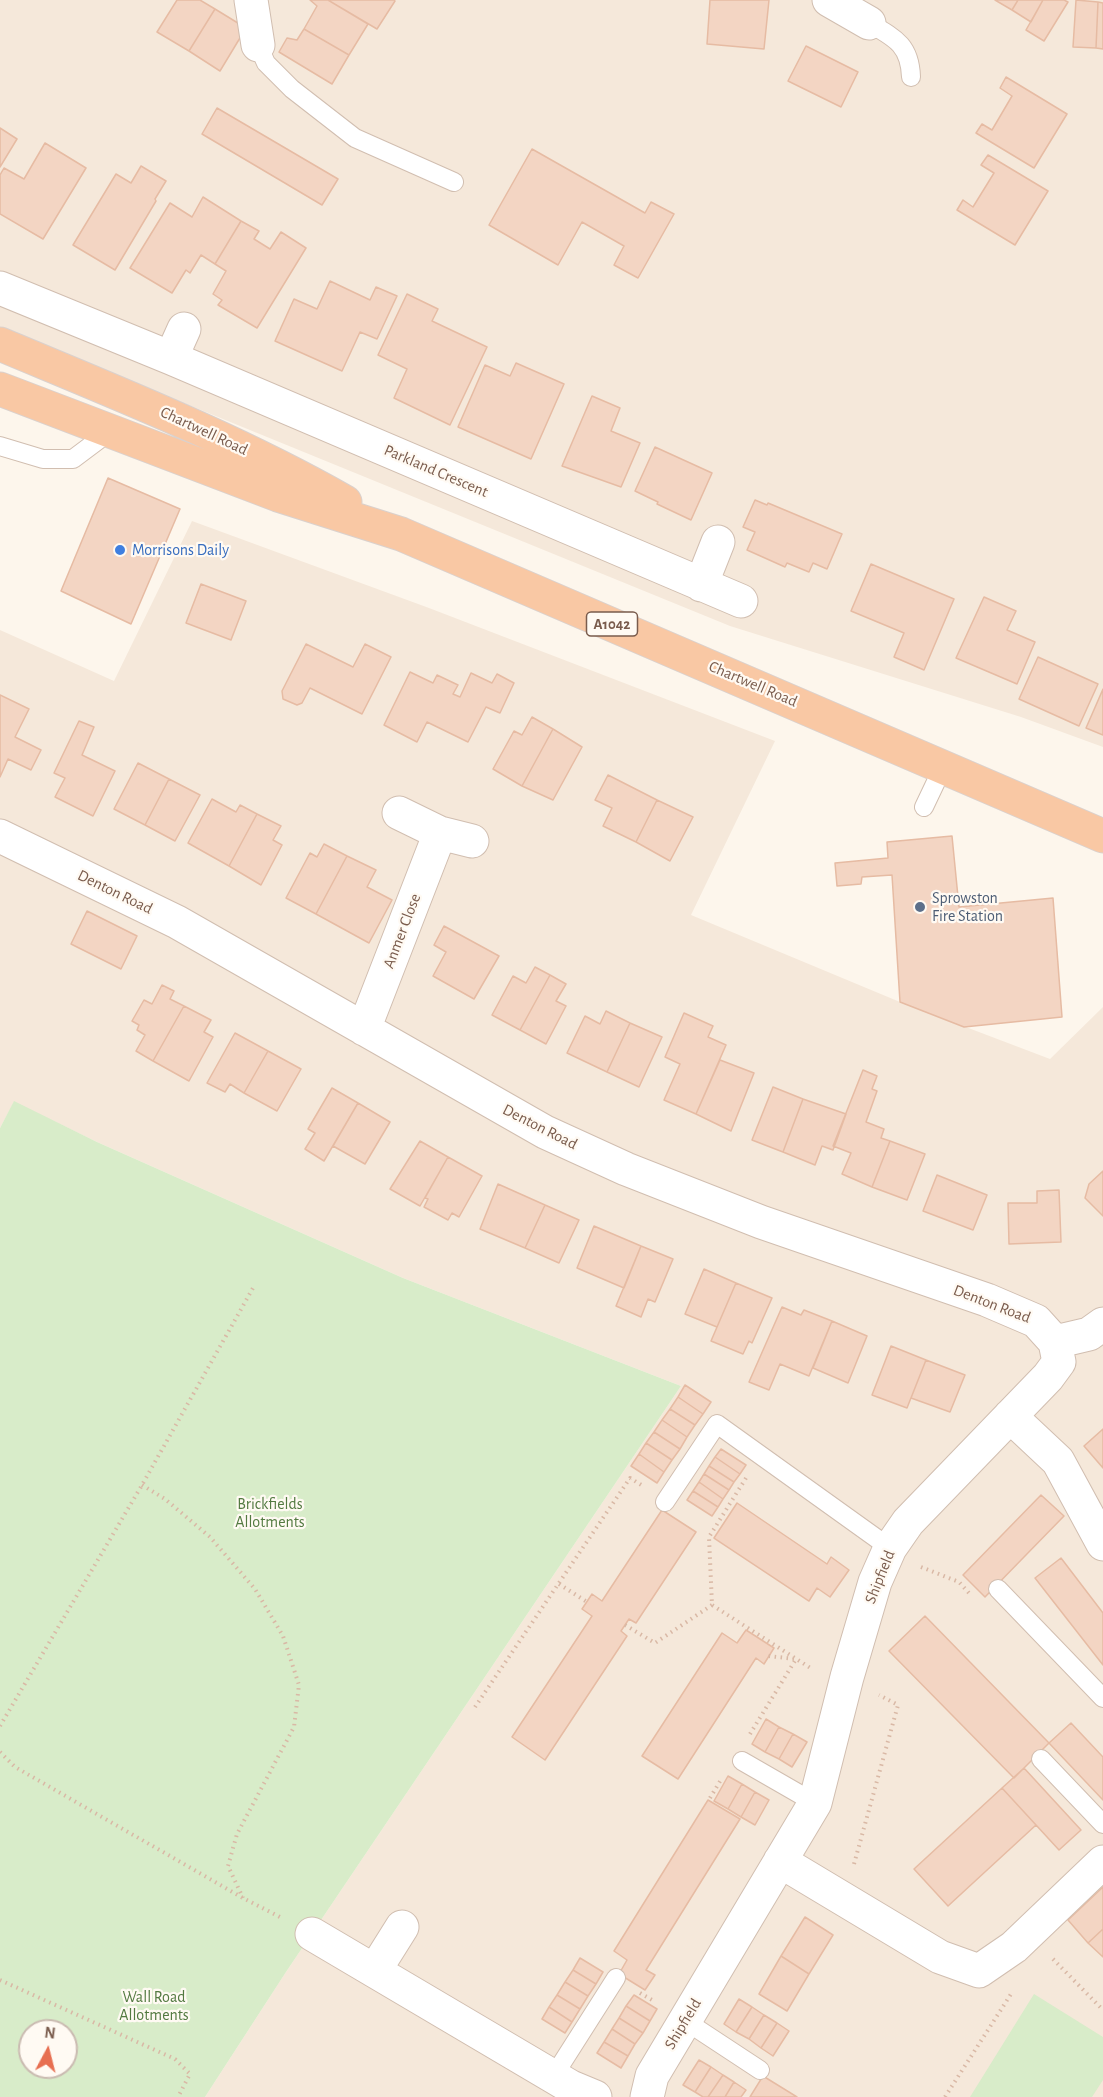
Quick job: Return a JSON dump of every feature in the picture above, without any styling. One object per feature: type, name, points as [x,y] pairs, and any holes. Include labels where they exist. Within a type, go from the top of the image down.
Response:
[{"type":"highway","name":"Chartwell Road","points":[[0,344],[175,417],[287,469],[401,534]]},
{"type":"highway","name":"Chartwell Road","points":[[0,389],[278,495],[401,534],[1103,836]]},
{"type":"street","points":[[251,0],[258,45]]},
{"type":"street","points":[[829,0],[869,23]]},
{"type":"street","name":"Parkland Crescent","points":[[0,288],[177,344],[701,585],[741,601]]},
{"type":"street","points":[[701,585],[718,542]]},
{"type":"street","points":[[399,813],[440,833],[472,842]]},
{"type":"street","name":"Anmer Close","points":[[364,1029],[440,833]]},
{"type":"street","name":"Denton Road","points":[[0,836],[177,922],[545,1132],[626,1169],[761,1222],[987,1300],[1036,1321],[1055,1342]]},
{"type":"street","points":[[1055,1342],[1089,1334],[1103,1324]]},
{"type":"street","name":"Shipfield","points":[[647,2097],[652,2076],[684,2020],[815,1803],[847,1677],[875,1582],[890,1548],[908,1522],[1048,1377],[1059,1362],[1055,1342]]},
{"type":"street","points":[[1010,1416],[1058,1461],[1103,1544]]},
{"type":"street","points":[[780,1861],[940,1957],[979,1971],[1014,1947],[1103,1862]]},
{"type":"street","points":[[375,1970],[402,1927]]},
{"type":"street","points":[[312,1934],[553,2077],[595,2097]]},
{"type":"lane","points":[[869,23],[896,39],[910,60],[911,78]]},
{"type":"lane","points":[[258,45],[266,63],[292,89],[355,138],[454,182]]},
{"type":"lane","points":[[0,446],[43,459],[73,459],[109,432]]},
{"type":"lane","points":[[924,807],[943,767]]},
{"type":"lane","points":[[665,1502],[717,1424],[890,1548]]},
{"type":"lane","points":[[1000,1590],[1103,1698]]},
{"type":"lane","points":[[1041,1759],[1103,1824]]},
{"type":"lane","points":[[742,1761],[815,1803]]},
{"type":"lane","points":[[553,2077],[616,1978]]},
{"type":"lane","points":[[684,2020],[760,2070]]},
{"type":"path","points":[[0,1726],[142,1485],[253,1288]]},
{"type":"path","points":[[712,1605],[709,1537],[760,1455]]},
{"type":"path","points":[[475,1707],[630,1478],[643,1487]]},
{"type":"path","points":[[142,1485],[165,1499],[210,1538],[255,1589],[283,1636],[299,1685],[294,1727],[237,1834],[228,1866],[243,1898]]},
{"type":"path","points":[[890,1548],[907,1560],[959,1582],[980,1604],[1000,1590]]},
{"type":"path","points":[[559,1584],[587,1602]]},
{"type":"path","points":[[625,1625],[655,1643],[712,1605]]},
{"type":"path","points":[[712,1605],[819,1673],[847,1677],[871,1686],[882,1698],[898,1705],[850,1876],[840,1897]]},
{"type":"path","points":[[768,1656],[796,1659]]},
{"type":"path","points":[[747,1738],[796,1659]]},
{"type":"path","points":[[0,1752],[15,1767],[243,1898],[312,1934]]},
{"type":"path","points":[[710,1798],[723,1778]]},
{"type":"path","points":[[1043,1965],[1052,1958],[1103,2010]]},
{"type":"path","points":[[616,1978],[684,2020]]},
{"type":"path","points":[[0,1980],[175,2058],[190,2074],[178,2097]]},
{"type":"path","points":[[945,2097],[1011,1995],[1019,1987]]},
{"type":"shaded area","points":[[0,0],[1103,0],[1103,747],[1021,717],[730,626],[0,328]]},
{"type":"shaded area","points":[[192,521],[429,608],[775,741],[691,915],[900,1002],[1050,1059],[1103,1007],[1103,2097],[205,2097],[286,1972],[681,1386],[403,1278],[97,1142],[14,1102],[0,1128],[0,630],[114,681]]},
{"type":"green space","name":"Brickfields Allotments","points":[[14,1101],[97,1142],[403,1278],[681,1386],[286,1972],[205,2097],[0,2097],[0,1128]]},
{"type":"green space","points":[[1034,1994],[1103,2037],[1103,2080],[1092,2097],[970,2097]]},
{"type":"building","points":[[177,0],[200,0],[215,9],[189,51],[157,32]]},
{"type":"building","points":[[310,0],[328,0],[368,24],[349,55],[304,29],[317,6]]},
{"type":"building","points":[[328,0],[394,0],[395,1],[377,29]]},
{"type":"building","points":[[710,0],[769,0],[764,49],[707,44]]},
{"type":"building","points":[[995,0],[1018,0],[1012,10]]},
{"type":"building","points":[[1018,0],[1043,0],[1031,22],[1012,10]]},
{"type":"building","points":[[1043,0],[1068,2],[1044,41],[1026,30]]},
{"type":"building","points":[[1076,0],[1098,2],[1096,48],[1073,47]]},
{"type":"building","points":[[1098,2],[1103,3],[1103,49],[1096,48]]},
{"type":"building","points":[[215,9],[246,28],[220,71],[189,51]]},
{"type":"building","points":[[304,29],[349,55],[332,84],[279,52],[287,38],[297,40]]},
{"type":"building","points":[[806,46],[858,72],[841,107],[788,81]]},
{"type":"building","points":[[1006,77],[1067,114],[1034,168],[976,133],[982,124],[992,130],[1012,96],[1000,88]]},
{"type":"building","points":[[217,108],[338,179],[322,205],[202,134]]},
{"type":"building","points":[[0,128],[17,139],[0,167]]},
{"type":"building","points":[[45,143],[86,168],[43,239],[0,214],[0,175],[4,168],[24,179]]},
{"type":"building","points":[[532,149],[645,213],[651,202],[674,214],[638,278],[614,265],[624,246],[582,222],[558,265],[489,225]]},
{"type":"building","points":[[988,155],[1048,191],[1015,245],[957,210],[963,200],[973,207],[994,173],[981,165]]},
{"type":"building","points":[[141,166],[166,181],[115,270],[73,245],[116,174],[131,183]]},
{"type":"building","points":[[203,197],[241,221],[215,264],[201,255],[190,273],[186,270],[172,293],[130,268],[170,203],[192,217]]},
{"type":"building","points":[[241,221],[259,231],[254,239],[270,249],[281,232],[306,248],[257,328],[218,305],[222,300],[213,294],[226,271],[215,264]]},
{"type":"building","points":[[330,281],[370,300],[376,287],[397,296],[377,339],[360,332],[342,371],[275,341],[294,299],[317,309]]},
{"type":"building","points":[[407,294],[438,309],[432,321],[487,347],[450,425],[394,398],[407,369],[378,355]]},
{"type":"building","points":[[516,363],[564,384],[531,459],[458,427],[485,365],[510,376]]},
{"type":"building","points":[[592,396],[620,408],[611,431],[640,443],[621,487],[562,466]]},
{"type":"building","points":[[655,447],[712,473],[691,520],[635,491]]},
{"type":"building","name":"Morrisons Daily","points":[[108,478],[180,509],[131,624],[61,591]]},
{"type":"building","points":[[755,500],[767,505],[768,503],[842,534],[827,569],[813,563],[809,572],[787,563],[785,567],[747,550],[755,532],[743,527]]},
{"type":"building","points":[[871,564],[954,599],[924,670],[894,657],[904,633],[851,611]]},
{"type":"building","points":[[201,584],[246,601],[231,640],[186,623]]},
{"type":"building","points":[[984,597],[1016,611],[1007,630],[1035,642],[1017,684],[956,658]]},
{"type":"building","points":[[306,644],[353,667],[365,644],[391,657],[362,714],[310,688],[302,703],[297,705],[283,699],[282,691]]},
{"type":"building","points":[[1038,657],[1098,684],[1079,726],[1019,699]]},
{"type":"building","points":[[410,672],[433,683],[437,675],[458,685],[453,694],[460,697],[471,673],[492,683],[497,674],[514,683],[500,713],[486,707],[468,742],[427,722],[417,742],[384,725]]},
{"type":"building","points":[[1103,689],[1103,735],[1086,728]]},
{"type":"building","points":[[0,695],[29,709],[15,737],[41,750],[31,770],[8,759],[0,777]]},
{"type":"building","points":[[532,717],[553,729],[522,786],[493,769],[514,731],[522,735]]},
{"type":"building","points":[[79,721],[94,727],[82,755],[115,771],[93,816],[55,797],[65,778],[54,773]]},
{"type":"building","points":[[553,729],[582,747],[553,800],[522,786]]},
{"type":"building","points":[[138,763],[169,779],[145,825],[114,809]]},
{"type":"building","points":[[608,775],[657,800],[636,842],[603,826],[612,808],[595,800]]},
{"type":"building","points":[[169,779],[200,795],[175,841],[145,825]]},
{"type":"building","points":[[212,799],[236,812],[240,805],[257,814],[229,866],[188,843]]},
{"type":"building","points":[[657,800],[693,817],[670,861],[636,842]]},
{"type":"building","points":[[257,814],[281,826],[273,840],[282,845],[261,885],[229,866]]},
{"type":"building","points":[[952,836],[959,907],[1053,898],[1062,1017],[964,1027],[900,1002],[892,875],[862,877],[861,884],[837,886],[835,863],[888,858],[887,842]]},
{"type":"building","points":[[324,844],[347,856],[316,914],[286,898],[310,853],[317,857]]},
{"type":"building","points":[[347,856],[376,870],[367,887],[392,900],[369,943],[316,914]]},
{"type":"building","points":[[87,911],[137,936],[121,969],[71,944]]},
{"type":"building","points":[[444,926],[499,956],[474,999],[433,976],[446,952],[434,945]]},
{"type":"building","points":[[535,967],[550,975],[520,1030],[492,1015],[513,976],[526,983]]},
{"type":"building","points":[[550,975],[566,984],[556,1001],[566,1006],[546,1044],[520,1030]]},
{"type":"building","points":[[162,985],[174,991],[170,999],[184,1006],[153,1061],[136,1051],[145,1035],[137,1030],[139,1025],[132,1021],[144,1000],[152,1004]]},
{"type":"building","points":[[184,1006],[211,1020],[204,1032],[213,1037],[189,1081],[153,1061]]},
{"type":"building","points":[[606,1011],[630,1023],[607,1072],[567,1053],[585,1016],[600,1024]]},
{"type":"building","points":[[684,1013],[713,1026],[708,1037],[726,1045],[696,1114],[664,1100],[680,1064],[665,1057]]},
{"type":"building","points":[[630,1023],[662,1037],[639,1087],[607,1072]]},
{"type":"building","points":[[235,1033],[268,1051],[244,1093],[230,1084],[225,1092],[207,1083]]},
{"type":"building","points":[[268,1051],[301,1069],[277,1111],[244,1093]]},
{"type":"building","points":[[720,1060],[754,1073],[731,1131],[696,1114]]},
{"type":"building","points":[[863,1070],[877,1076],[872,1089],[877,1091],[866,1122],[884,1129],[881,1138],[890,1141],[872,1187],[842,1174],[851,1153],[833,1146]]},
{"type":"building","points":[[773,1087],[803,1099],[783,1152],[752,1140]]},
{"type":"building","points":[[332,1088],[358,1103],[324,1161],[305,1149],[315,1133],[308,1129]]},
{"type":"building","points":[[803,1099],[846,1114],[833,1150],[822,1146],[815,1165],[783,1152]]},
{"type":"building","points":[[358,1103],[390,1122],[365,1164],[333,1146]]},
{"type":"building","points":[[420,1141],[448,1157],[420,1206],[390,1189]]},
{"type":"building","points":[[890,1141],[925,1154],[907,1200],[872,1187]]},
{"type":"building","points":[[448,1157],[482,1176],[459,1217],[452,1213],[448,1220],[424,1207],[428,1199],[425,1198]]},
{"type":"building","points":[[1103,1171],[1103,1216],[1085,1198],[1089,1184]]},
{"type":"building","points":[[937,1175],[987,1195],[973,1230],[923,1211]]},
{"type":"building","points":[[498,1184],[545,1205],[525,1248],[480,1229]]},
{"type":"building","points":[[1059,1190],[1061,1242],[1009,1244],[1008,1203],[1037,1203],[1037,1191]]},
{"type":"building","points":[[545,1205],[579,1220],[559,1263],[525,1248]]},
{"type":"building","points":[[594,1226],[641,1246],[624,1288],[577,1268]]},
{"type":"building","points":[[641,1246],[673,1259],[655,1302],[648,1299],[641,1317],[616,1306]]},
{"type":"building","points":[[704,1269],[736,1283],[717,1327],[685,1314]]},
{"type":"building","points":[[736,1283],[772,1298],[752,1343],[749,1341],[743,1354],[711,1341]]},
{"type":"building","points":[[782,1307],[801,1315],[804,1310],[832,1321],[809,1376],[780,1364],[769,1390],[749,1382]]},
{"type":"building","points":[[832,1321],[867,1336],[848,1383],[813,1368]]},
{"type":"building","points":[[891,1346],[926,1360],[907,1408],[872,1395]]},
{"type":"building","points":[[926,1360],[965,1375],[950,1412],[911,1398]]},
{"type":"building","points":[[685,1385],[711,1402],[703,1414],[678,1397]]},
{"type":"building","points":[[678,1397],[703,1414],[695,1425],[670,1409]]},
{"type":"building","points":[[670,1409],[695,1425],[687,1437],[662,1420]]},
{"type":"building","points":[[662,1420],[687,1437],[680,1449],[654,1432]]},
{"type":"building","points":[[1103,1429],[1103,1468],[1084,1446]]},
{"type":"building","points":[[654,1432],[680,1449],[672,1460],[646,1443]]},
{"type":"building","points":[[646,1443],[672,1460],[664,1472],[639,1454]]},
{"type":"building","points":[[721,1449],[746,1465],[740,1474],[715,1457]]},
{"type":"building","points":[[639,1454],[664,1472],[657,1483],[631,1466]]},
{"type":"building","points":[[715,1457],[740,1474],[734,1482],[709,1466]]},
{"type":"building","points":[[709,1466],[734,1482],[729,1490],[704,1474]]},
{"type":"building","points":[[704,1474],[729,1490],[723,1499],[699,1482]]},
{"type":"building","points":[[699,1482],[723,1499],[718,1507],[693,1491]]},
{"type":"building","points":[[693,1491],[718,1507],[712,1516],[687,1500]]},
{"type":"building","points":[[1041,1495],[1064,1516],[985,1597],[963,1575]]},
{"type":"building","points":[[737,1503],[827,1564],[831,1557],[849,1570],[830,1597],[817,1588],[809,1601],[714,1538]]},
{"type":"building","points":[[662,1510],[696,1532],[636,1623],[629,1619],[621,1631],[627,1636],[545,1760],[512,1737],[592,1616],[582,1609],[592,1594],[602,1601]]},
{"type":"building","points":[[1061,1558],[1103,1613],[1103,1665],[1035,1578]]},
{"type":"building","points":[[925,1616],[1049,1743],[1014,1778],[889,1651]]},
{"type":"building","points":[[746,1630],[774,1648],[764,1664],[756,1658],[678,1779],[642,1756],[722,1633],[737,1643]]},
{"type":"building","points":[[766,1719],[779,1727],[765,1752],[752,1744]]},
{"type":"building","points":[[1071,1723],[1103,1757],[1103,1800],[1049,1743]]},
{"type":"building","points":[[779,1727],[793,1734],[779,1759],[765,1752]]},
{"type":"building","points":[[793,1734],[807,1742],[792,1767],[779,1759]]},
{"type":"building","points":[[1024,1768],[1081,1830],[1059,1850],[1002,1788]]},
{"type":"building","points":[[728,1776],[742,1784],[728,1809],[714,1801]]},
{"type":"building","points":[[742,1784],[755,1792],[741,1817],[728,1809]]},
{"type":"building","points":[[1002,1788],[1036,1825],[948,1906],[914,1869]]},
{"type":"building","points":[[755,1792],[769,1800],[755,1825],[741,1817]]},
{"type":"building","points":[[708,1800],[740,1819],[646,1970],[655,1975],[645,1990],[619,1974],[627,1960],[614,1951]]},
{"type":"building","points":[[1103,1887],[1103,1929],[1088,1943],[1068,1920]]},
{"type":"building","points":[[805,1917],[833,1935],[809,1974],[781,1956]]},
{"type":"building","points":[[1103,1929],[1103,1957],[1088,1943]]},
{"type":"building","points":[[781,1956],[809,1974],[787,2011],[759,1994]]},
{"type":"building","points":[[580,1958],[603,1972],[596,1984],[573,1970]]},
{"type":"building","points":[[573,1970],[596,1984],[588,1996],[565,1982]]},
{"type":"building","points":[[565,1982],[588,1996],[580,2009],[557,1995]]},
{"type":"building","points":[[557,1995],[580,2009],[572,2022],[549,2007]]},
{"type":"building","points":[[634,1995],[657,2009],[650,2021],[626,2006]]},
{"type":"building","points":[[739,1999],[752,2007],[736,2032],[724,2024]]},
{"type":"building","points":[[626,2006],[650,2021],[643,2033],[619,2018]]},
{"type":"building","points":[[549,2007],[572,2022],[565,2033],[542,2019]]},
{"type":"building","points":[[752,2007],[764,2015],[749,2039],[736,2032]]},
{"type":"building","points":[[764,2015],[777,2023],[761,2048],[749,2039]]},
{"type":"building","points":[[619,2018],[643,2033],[635,2044],[612,2029]]},
{"type":"building","points":[[777,2023],[789,2031],[773,2056],[761,2048]]},
{"type":"building","points":[[612,2029],[635,2044],[628,2056],[604,2042]]},
{"type":"building","points":[[604,2042],[628,2056],[621,2068],[597,2053]]},
{"type":"building","points":[[699,2060],[711,2067],[695,2092],[683,2085]]},
{"type":"building","points":[[711,2067],[723,2075],[708,2097],[703,2097],[695,2092]]},
{"type":"building","points":[[723,2075],[734,2082],[725,2097],[708,2097]]},
{"type":"building","points":[[763,2076],[797,2097],[750,2097]]},
{"type":"building","points":[[734,2082],[746,2090],[741,2097],[725,2097]]},
{"type":"place","name":"Morrisons Daily","points":[[120,550]]},
{"type":"place","name":"Sprowston Fire Station","points":[[920,907]]},
{"type":"park label","name":"Wall Road Allotments","points":[[154,2006]]}]
